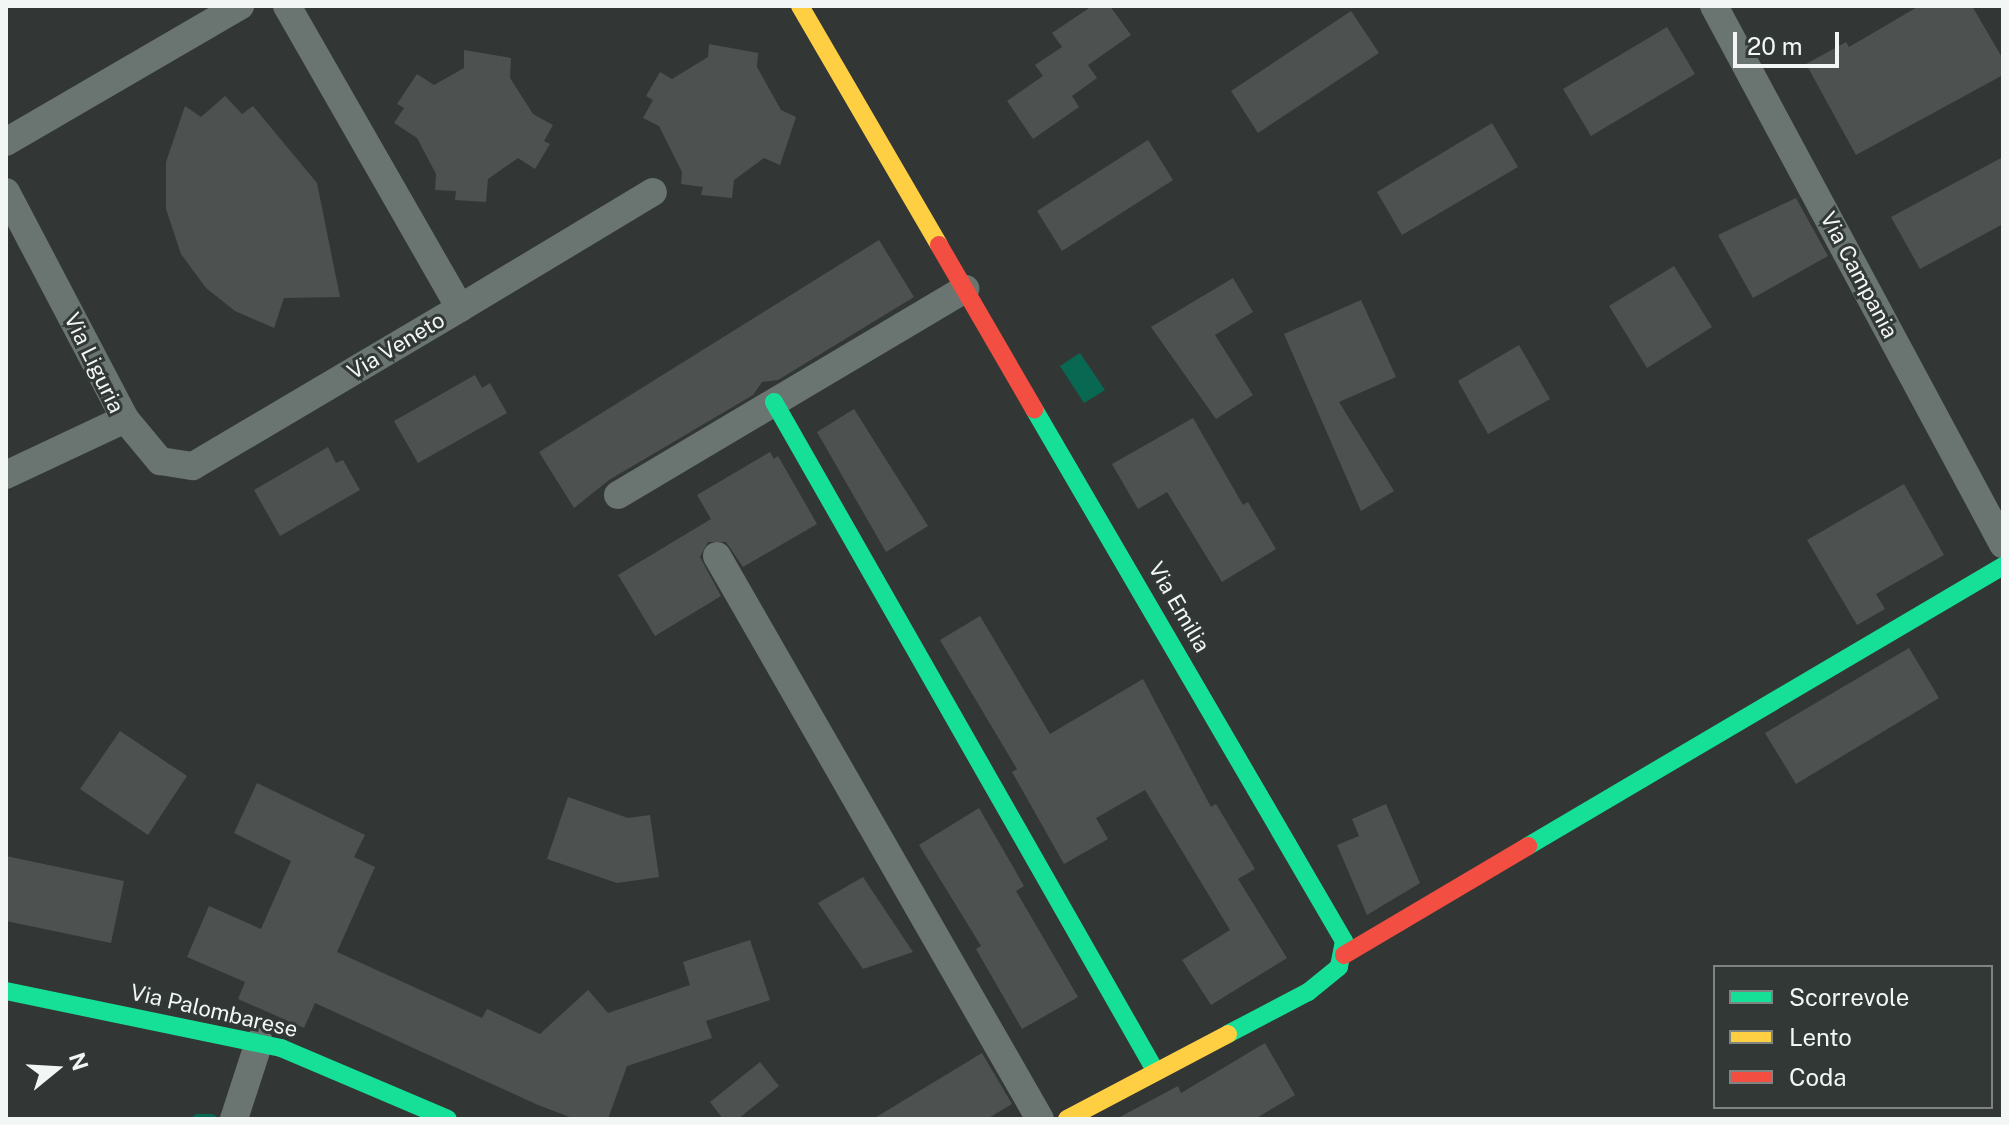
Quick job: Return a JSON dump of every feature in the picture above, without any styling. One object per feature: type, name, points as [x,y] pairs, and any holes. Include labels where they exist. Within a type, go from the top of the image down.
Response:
[{"type":"street","name":"Via Veneto","points":[[125,419],[160,461],[193,466],[460,308],[287,6]]},
{"type":"street","name":"Via Emilia","points":[[800,6],[1339,928],[1344,955]]},
{"type":"street","name":"Via Campania","points":[[1714,6],[2003,544]]},
{"type":"street","points":[[6,142],[229,9]]},
{"type":"street","name":"Via Liguria","points":[[6,192],[125,419],[6,475]]},
{"type":"street","points":[[460,308],[653,192]]},
{"type":"street","points":[[618,495],[965,289]]},
{"type":"street","points":[[774,402],[1156,1072]]},
{"type":"street","points":[[717,556],[1040,1119]]},
{"type":"street","points":[[1067,1119],[1308,992],[1339,967],[1344,955],[2003,566]]},
{"type":"street","name":"Via Palombarese","points":[[6,991],[259,1042],[448,1119]]},
{"type":"street","points":[[234,1119],[259,1042]]},
{"type":"shaded area","points":[[1080,353],[1105,390],[1084,403],[1060,366]]},
{"type":"building","points":[[1092,6],[1110,6],[1131,35],[1088,65],[1097,78],[1072,96],[1079,107],[1033,139],[1007,101],[1043,76],[1035,65],[1062,47],[1052,33]]},
{"type":"building","points":[[1919,6],[1972,6],[2003,59],[2003,75],[1856,155],[1806,64],[1846,42],[1849,47]]},
{"type":"building","points":[[1351,11],[1379,53],[1258,133],[1231,91]]},
{"type":"building","points":[[1667,27],[1695,74],[1591,136],[1563,89]]},
{"type":"building","points":[[709,44],[758,53],[757,67],[781,110],[796,117],[780,165],[764,158],[734,180],[732,198],[701,195],[703,187],[681,184],[682,172],[659,126],[643,118],[653,100],[646,96],[660,72],[672,79],[708,57]]},
{"type":"building","points":[[464,50],[511,58],[510,78],[533,114],[553,125],[544,141],[550,144],[535,169],[518,158],[488,179],[486,202],[455,200],[456,191],[435,190],[436,174],[417,138],[394,123],[404,108],[397,104],[417,74],[434,85],[464,68]]},
{"type":"building","points":[[225,96],[242,114],[253,106],[317,183],[340,297],[284,298],[274,328],[235,311],[206,288],[181,254],[166,209],[166,162],[185,106],[201,117]]},
{"type":"building","points":[[1492,123],[1518,167],[1402,235],[1377,192]]},
{"type":"building","points":[[1148,140],[1173,180],[1062,251],[1037,211]]},
{"type":"building","points":[[2003,157],[2003,224],[1920,269],[1891,217]]},
{"type":"building","points":[[1796,198],[1828,256],[1753,298],[1718,235]]},
{"type":"building","points":[[879,240],[914,297],[778,380],[762,382],[753,395],[609,480],[574,508],[539,452]]},
{"type":"building","points":[[1674,266],[1712,327],[1647,368],[1609,306]]},
{"type":"building","points":[[1233,278],[1253,312],[1215,335],[1253,395],[1216,419],[1151,327]]},
{"type":"building","points":[[1361,300],[1396,377],[1339,402],[1394,491],[1361,511],[1284,334]]},
{"type":"building","points":[[1519,345],[1550,399],[1488,434],[1458,381]]},
{"type":"building","points":[[475,375],[482,388],[490,383],[507,413],[418,463],[394,421]]},
{"type":"building","points":[[854,409],[928,526],[886,552],[817,432]]},
{"type":"building","points":[[1193,418],[1243,505],[1248,502],[1276,549],[1222,582],[1167,492],[1138,509],[1112,464]]},
{"type":"building","points":[[328,447],[336,463],[343,460],[360,490],[280,536],[254,490]]},
{"type":"building","points":[[770,452],[774,459],[778,456],[817,524],[743,567],[726,542],[708,542],[700,557],[721,596],[655,636],[618,575],[711,519],[697,495]]},
{"type":"building","points":[[1904,484],[1944,555],[1876,594],[1885,609],[1857,625],[1807,540]]},
{"type":"building","points":[[980,616],[1050,734],[1143,679],[1211,807],[1216,804],[1255,869],[1238,879],[1287,958],[1211,1005],[1182,960],[1230,930],[1145,790],[1096,818],[1108,839],[1064,864],[1012,772],[1017,769],[940,640]]},
{"type":"building","points":[[1909,648],[1939,698],[1796,784],[1765,733]]},
{"type":"building","points":[[120,731],[187,776],[148,835],[80,789]]},
{"type":"building","points":[[257,783],[365,835],[354,857],[375,867],[337,952],[482,1018],[487,1009],[540,1034],[588,990],[608,1013],[690,985],[683,962],[750,940],[770,1000],[706,1021],[712,1038],[627,1066],[608,1119],[575,1119],[538,1105],[315,1003],[304,1028],[238,999],[245,982],[187,957],[209,906],[261,929],[291,861],[234,833]]},
{"type":"building","points":[[568,797],[628,818],[650,815],[659,877],[617,883],[547,859]]},
{"type":"building","points":[[1386,804],[1420,883],[1367,915],[1337,845],[1359,836],[1352,819]]},
{"type":"building","points":[[979,808],[1024,886],[1016,891],[1078,997],[1022,1029],[976,949],[981,946],[919,845]]},
{"type":"building","points":[[6,856],[124,881],[111,943],[6,921]]},
{"type":"building","points":[[863,877],[913,952],[863,969],[818,903]]},
{"type":"building","points":[[1265,1043],[1295,1095],[1255,1119],[1116,1119],[1178,1086],[1181,1093]]},
{"type":"building","points":[[982,1053],[1012,1104],[987,1119],[873,1119]]},
{"type":"building","points":[[760,1062],[779,1086],[738,1119],[723,1119],[710,1102]]},
{"type":"waterway","points":[[197,1119],[211,1119]]},
{"type":"traffic: fast","points":[[774,402],[1156,1072]]},
{"type":"traffic: fast","points":[[1034,409],[1344,941],[1339,967],[1308,992],[1228,1034]]},
{"type":"traffic: fast","points":[[1528,846],[2003,566]]},
{"type":"traffic: fast","points":[[6,991],[281,1048],[448,1119]]},
{"type":"traffic: slow","points":[[800,6],[939,245]]},
{"type":"traffic: slow","points":[[1067,1119],[1228,1034]]},
{"type":"traffic: jam","points":[[939,245],[1034,409]]},
{"type":"traffic: jam","points":[[1344,955],[1528,846]]}]
